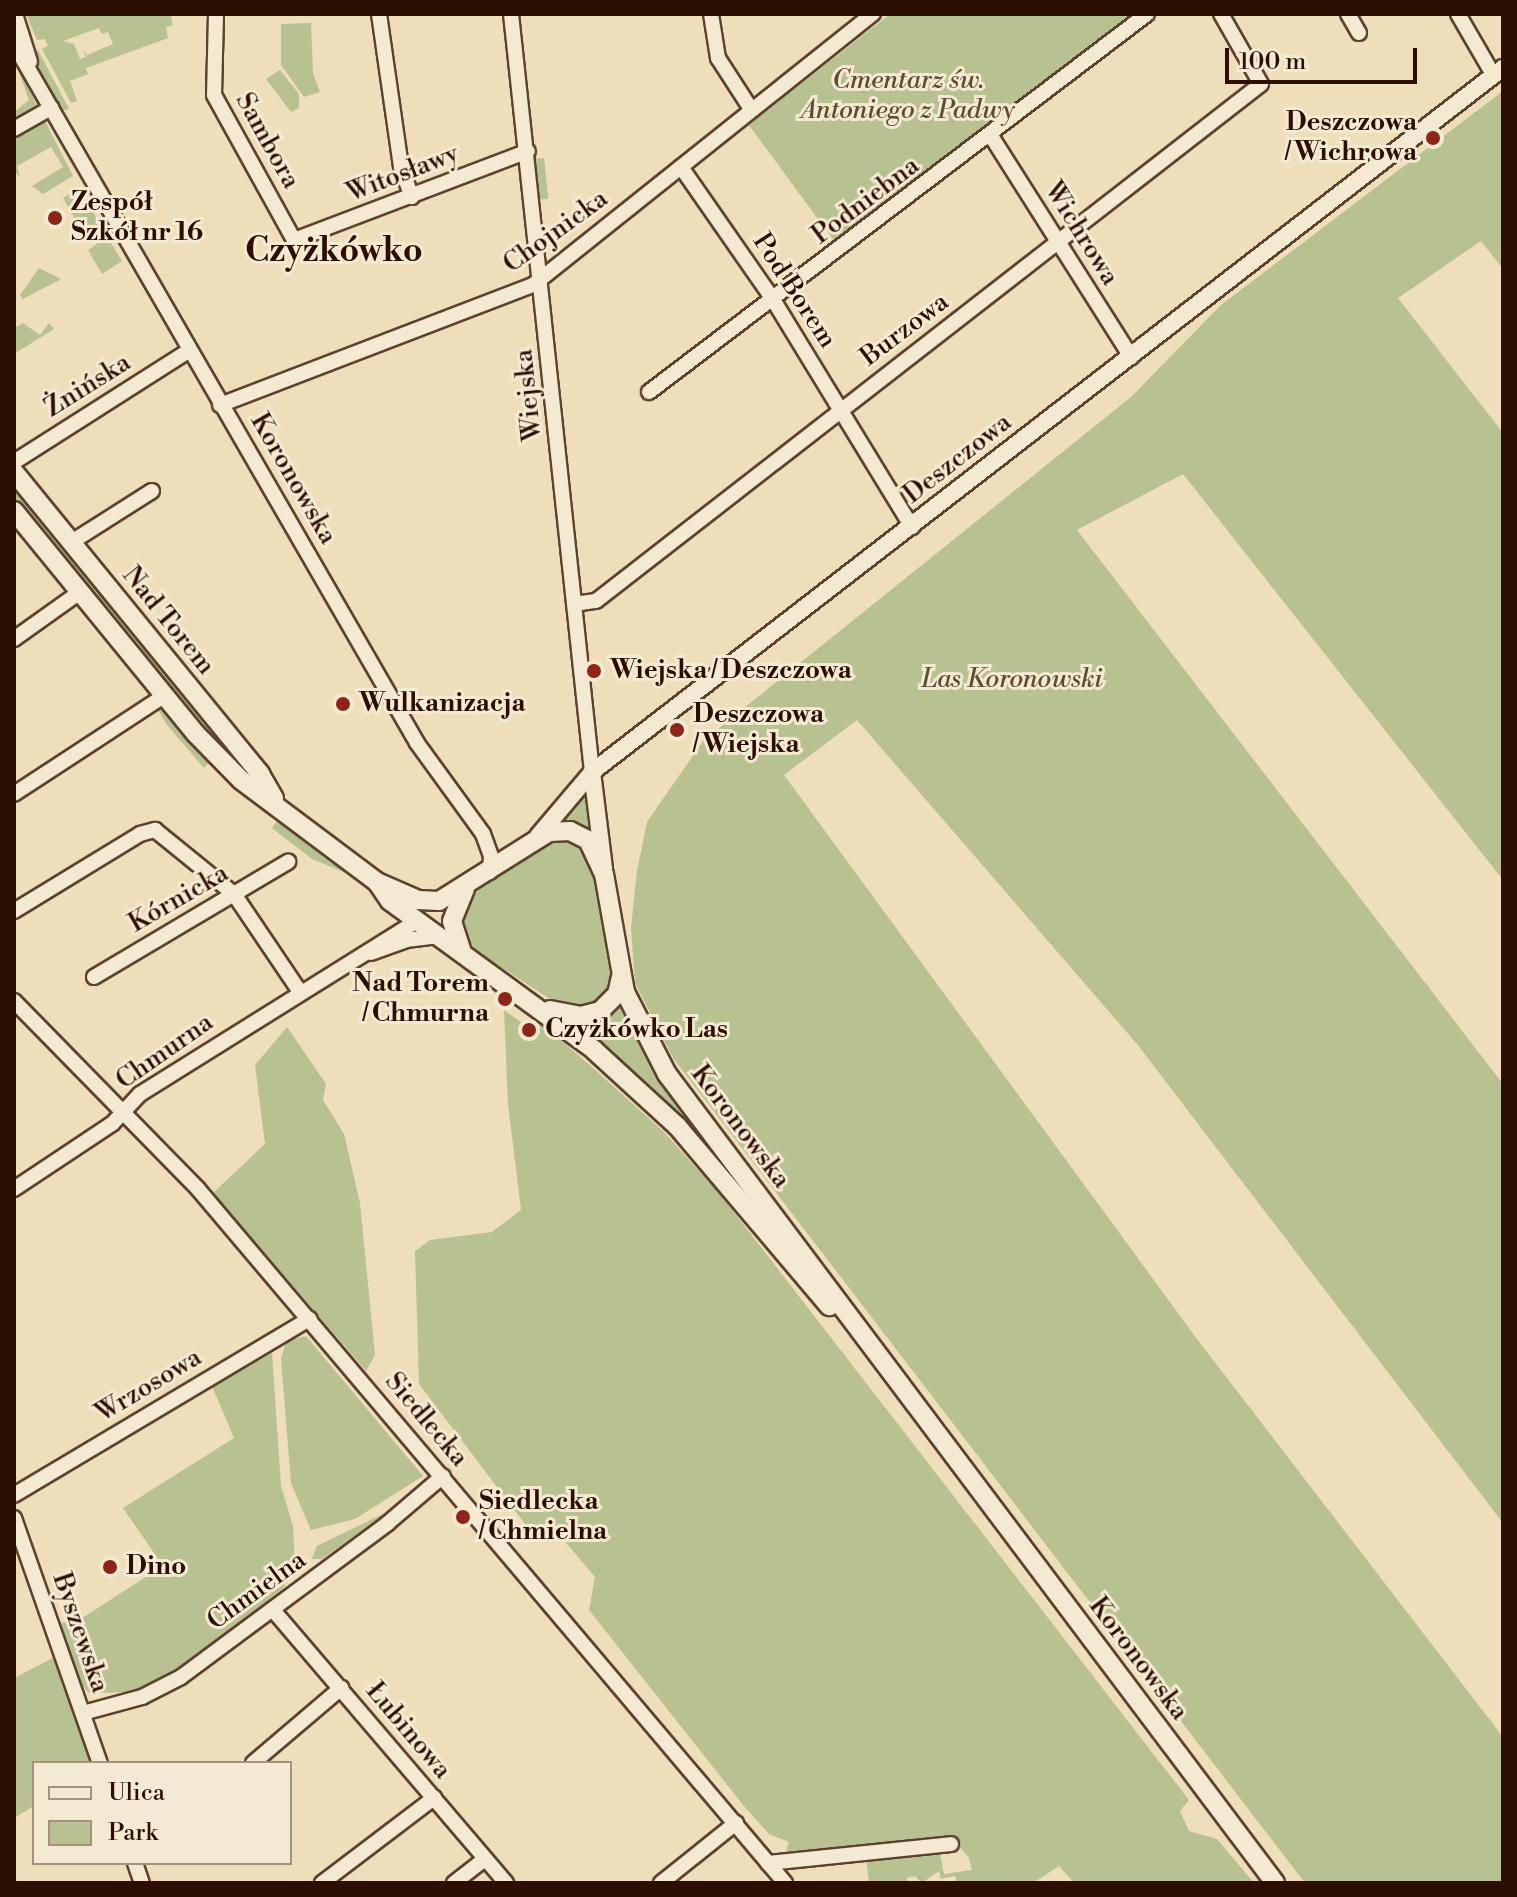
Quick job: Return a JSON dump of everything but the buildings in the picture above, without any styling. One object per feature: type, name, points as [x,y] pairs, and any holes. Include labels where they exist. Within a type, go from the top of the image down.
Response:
[{"type":"main road","name":"Nad Torem","points":[[14,472],[260,774],[278,805]]},
{"type":"main road","name":"Nad Torem","points":[[14,511],[164,696],[241,780],[377,882],[424,902],[460,892]]},
{"type":"main road","points":[[538,836],[557,830],[583,836],[604,874]]},
{"type":"main road","name":"Deszczowa","points":[[460,892],[538,836]]},
{"type":"main road","name":"Koronowska","points":[[604,874],[621,977],[667,1074],[1275,1883]]},
{"type":"main road","name":"Nad Torem","points":[[377,882],[390,901],[418,920]]},
{"type":"main road","points":[[460,892],[452,921],[461,949]]},
{"type":"main road","name":"Koronowska","points":[[418,920],[540,1007],[677,1126],[902,1389]]},
{"type":"main road","points":[[540,1007],[591,1014],[612,1002],[621,977]]},
{"type":"street","name":"Koronowska","points":[[15,14],[35,77]]},
{"type":"street","name":"Sambora","points":[[216,14],[214,95],[294,240]]},
{"type":"street","points":[[379,14],[401,167],[412,197]]},
{"type":"street","name":"Wiejska","points":[[511,14],[592,772]]},
{"type":"street","points":[[711,14],[718,58],[751,109]]},
{"type":"street","name":"Chojnicka","points":[[220,405],[521,291],[873,14]]},
{"type":"street","name":"Podniebna","points":[[649,392],[774,301],[1147,14]]},
{"type":"street","name":"Burzowa","points":[[574,604],[596,601],[1261,84],[1221,14]]},
{"type":"street","points":[[1348,14],[1359,33]]},
{"type":"street","points":[[1458,14],[1498,72]]},
{"type":"street","name":"Koronowska","points":[[14,44],[188,351],[417,743],[479,827],[491,856],[490,872]]},
{"type":"street","name":"Deszczowa","points":[[538,836],[592,772],[1498,72]]},
{"type":"street","points":[[14,129],[51,108]]},
{"type":"street","name":"Wichrowa","points":[[991,136],[1131,357]]},
{"type":"street","name":"Witosławy","points":[[294,240],[528,151]]},
{"type":"street","name":"Pod Borem","points":[[681,167],[774,301],[912,527]]},
{"type":"street","name":"Żnińska","points":[[14,462],[188,351]]},
{"type":"street","points":[[70,543],[152,491]]},
{"type":"street","points":[[14,639],[80,592]]},
{"type":"street","points":[[14,794],[164,696]]},
{"type":"street","name":"Koronowska","points":[[592,772],[604,874]]},
{"type":"street","points":[[14,911],[148,830],[159,816]]},
{"type":"street","points":[[148,830],[163,833],[234,894],[300,992]]},
{"type":"street","name":"Kórnicka","points":[[94,977],[288,862]]},
{"type":"street","name":"Chmurna","points":[[14,1189],[112,1124],[140,1094],[460,892]]},
{"type":"street","name":"Chmurna","points":[[348,962],[406,940],[441,936]]},
{"type":"street","name":"Siedlecka","points":[[17,1011],[198,1189],[785,1883]]},
{"type":"street","name":"Wrzosowa","points":[[14,1495],[309,1319]]},
{"type":"street","name":"Chmielna","points":[[83,1713],[157,1691],[273,1610],[443,1476]]},
{"type":"street","name":"Byszewska","points":[[14,1518],[99,1761]]},
{"type":"street","name":"Łubinowa","points":[[273,1610],[506,1883]]},
{"type":"street","points":[[255,1761],[341,1688]]},
{"type":"street","points":[[322,1883],[434,1798]]},
{"type":"street","points":[[661,1883],[736,1823]]},
{"type":"street","points":[[768,1863],[951,1844]]},
{"type":"street","points":[[454,1883],[485,1859]]},
{"type":"green space","points":[[26,14],[170,14],[173,25],[166,27],[168,38],[86,68],[88,74],[70,81],[77,101],[71,103],[42,49],[48,46],[45,39],[37,40]],"holes":[[[99,28],[102,34],[108,32],[113,44],[87,55],[83,50],[86,57],[80,59],[74,44],[63,41]]]},
{"type":"green space","name":"Cmentarz św. Antoniego z Padwy","points":[[890,14],[1129,14],[1133,19],[837,245],[749,125]]},
{"type":"green space","points":[[311,23],[313,73],[320,92],[304,97],[281,65],[281,24]]},
{"type":"green space","points":[[38,50],[69,109],[60,111],[33,55]]},
{"type":"green space","points":[[16,64],[73,176],[43,194],[32,186],[63,167],[51,147],[17,166],[20,177],[14,171],[14,112],[29,100]]},
{"type":"green space","points":[[280,70],[299,94],[299,108],[291,112],[266,79]]},
{"type":"green space","name":"Las Koronowski","points":[[1503,91],[1503,269],[1481,241],[1398,298],[1503,433],[1503,880],[1183,474],[1077,530],[1503,1084],[1503,1523],[1137,1044],[857,720],[784,775],[1197,1339],[1503,1737],[1503,1883],[1305,1883],[673,1058],[635,983],[631,928],[637,871],[647,822],[703,741],[1131,397],[1221,305]]},
{"type":"green space","points":[[544,158],[548,199],[538,200],[534,159]]},
{"type":"green space","points":[[80,188],[101,226],[90,232],[85,223],[79,226],[63,198]]},
{"type":"green space","points":[[103,230],[122,261],[102,274],[88,250],[97,244],[92,236]]},
{"type":"green space","points":[[39,268],[61,279],[23,299],[20,295]]},
{"type":"green space","points":[[23,323],[40,335],[49,323],[54,329],[14,354],[14,328]]},
{"type":"green space","points":[[14,484],[259,784],[257,786],[176,700],[14,501]]},
{"type":"green space","points":[[163,707],[211,761],[204,768],[167,725],[157,708]]},
{"type":"green space","points":[[589,788],[596,835],[563,822]]},
{"type":"green space","points":[[277,821],[346,873],[312,859],[272,828]]},
{"type":"green space","points":[[543,839],[579,840],[596,865],[614,976],[611,992],[590,1009],[559,1005],[475,950],[458,922],[469,894]]},
{"type":"green space","points":[[620,998],[767,1216],[575,1025]]},
{"type":"green space","points":[[504,1010],[533,1031],[541,1023],[664,1132],[719,1193],[1189,1800],[1180,1811],[1189,1831],[1217,1839],[1254,1883],[1074,1883],[1059,1866],[1033,1883],[957,1883],[955,1876],[941,1879],[939,1871],[922,1883],[915,1876],[907,1878],[907,1883],[869,1883],[866,1857],[952,1846],[956,1852],[940,1854],[944,1874],[972,1870],[969,1858],[956,1842],[784,1857],[789,1842],[769,1834],[743,1805],[589,1610],[595,1577],[562,1538],[535,1537],[419,1384],[415,1251],[430,1240],[492,1232],[521,1210],[508,1104]]},
{"type":"green space","points":[[287,1027],[326,1084],[323,1100],[344,1134],[360,1203],[375,1355],[366,1371],[213,1193],[265,1144],[255,1065]]},
{"type":"green space","points":[[306,1336],[423,1476],[355,1519],[311,1530],[291,1483],[281,1359],[286,1341]]},
{"type":"green space","points":[[272,1353],[281,1486],[293,1526],[295,1568],[283,1588],[188,1666],[131,1692],[89,1693],[80,1683],[61,1623],[79,1620],[163,1566],[123,1508],[234,1438],[212,1386]]},
{"type":"green space","points":[[387,1512],[322,1559],[312,1559],[317,1546]]},
{"type":"green space","points":[[55,1657],[91,1761],[32,1761],[32,1807],[14,1818],[14,1678]]},
{"type":"place","name":"Deszczowa / Wichrowa","points":[[1433,138]]},
{"type":"place","name":"Zespół Szkół nr 16","points":[[55,218]]},
{"type":"place","name":"Wiejska / Deszczowa","points":[[594,671]]},
{"type":"place","name":"Wulkanizacja","points":[[343,704]]},
{"type":"place","name":"Deszczowa / Wiejska","points":[[677,730]]},
{"type":"place","name":"Nad Torem / Chmurna","points":[[505,999]]},
{"type":"place","name":"Czyżkówko Las","points":[[529,1030]]},
{"type":"place","name":"Siedlecka / Chmielna","points":[[463,1517]]},
{"type":"place","name":"Dino","points":[[110,1567]]},
{"type":"district","name":"Czyżkówko","points":[[334,252]]}]
